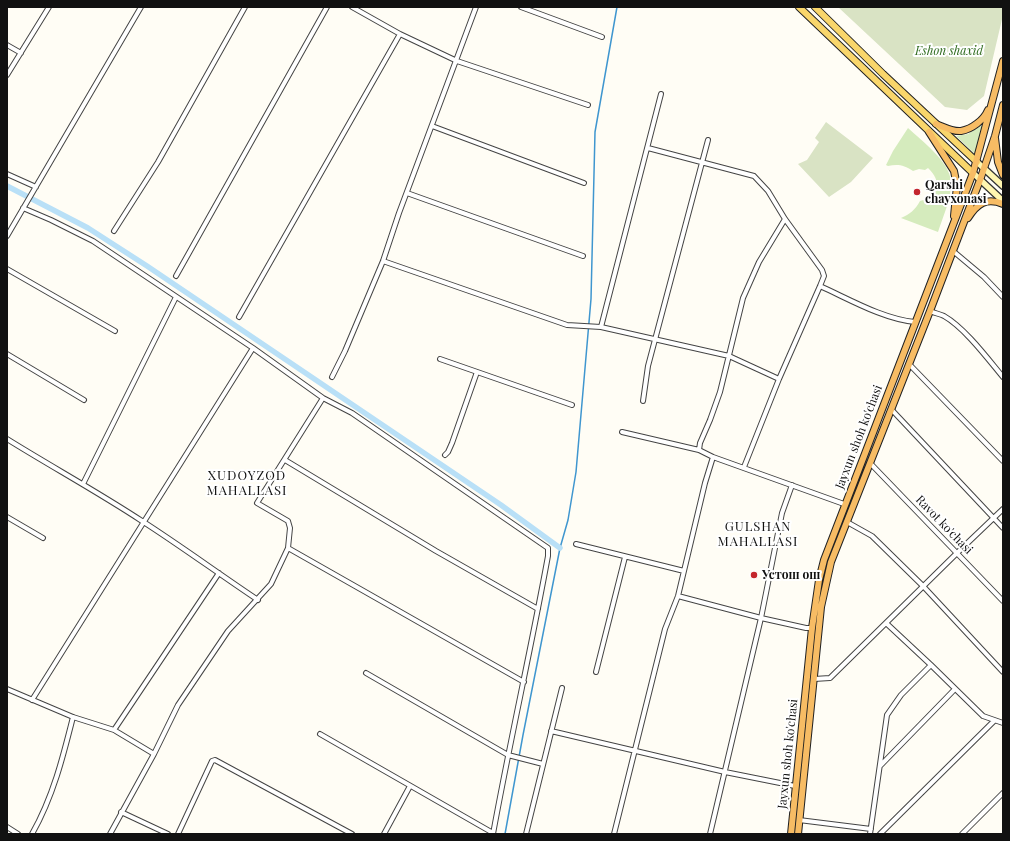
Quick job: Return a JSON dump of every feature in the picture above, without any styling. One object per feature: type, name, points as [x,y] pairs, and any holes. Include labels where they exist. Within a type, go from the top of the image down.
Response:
[{"type":"highway","name":"Jayxun shoh ko'chasi","points":[[791,834],[812,628],[818,587],[824,560],[844,504],[977,162],[1003,61]]},
{"type":"highway","points":[[936,124],[949,130],[962,131],[973,126],[985,116],[994,98]]},
{"type":"highway","name":"Jayxun shoh ko'chasi","points":[[798,834],[824,588],[831,562],[962,228],[1000,124],[1003,105]]},
{"type":"highway","points":[[929,132],[954,171],[957,186],[954,224]]},
{"type":"highway","points":[[995,136],[998,162],[1003,175]]},
{"type":"highway","points":[[962,228],[979,204],[996,201],[1003,204]]},
{"type":"main road","points":[[799,7],[1003,201]]},
{"type":"main road","points":[[815,7],[883,74],[1003,186]]},
{"type":"street","points":[[7,75],[49,7]]},
{"type":"street","points":[[7,236],[141,7]]},
{"type":"street","points":[[114,231],[158,162],[245,7]]},
{"type":"street","points":[[176,276],[328,7]]},
{"type":"street","points":[[352,7],[400,34],[457,60],[588,106]]},
{"type":"street","points":[[332,377],[345,351],[383,260],[406,193],[476,7]]},
{"type":"street","points":[[521,7],[602,37]]},
{"type":"street","points":[[239,317],[400,34]]},
{"type":"street","points":[[7,45],[20,53]]},
{"type":"street","points":[[602,327],[661,94]]},
{"type":"street","points":[[432,126],[584,184]]},
{"type":"street","points":[[643,401],[648,366],[708,140]]},
{"type":"street","points":[[648,148],[754,176],[768,191],[785,219],[822,270],[824,276],[779,379],[744,467]]},
{"type":"street","points":[[7,174],[36,187]]},
{"type":"street","points":[[406,193],[583,256]]},
{"type":"street","points":[[23,208],[93,241],[176,298],[253,348],[324,398],[352,413],[548,548],[548,556],[524,682],[493,833],[320,734]]},
{"type":"street","points":[[699,450],[700,443],[720,392],[743,298],[759,262],[785,219]]},
{"type":"street","points":[[953,251],[984,277],[1003,297]]},
{"type":"street","points":[[383,260],[567,325],[602,327],[729,356],[779,379]]},
{"type":"street","points":[[7,269],[115,331]]},
{"type":"street","points":[[820,286],[887,316],[902,321],[915,322]]},
{"type":"street","points":[[83,484],[176,298]]},
{"type":"street","points":[[930,311],[944,316],[957,326],[983,352],[1003,377]]},
{"type":"street","points":[[32,700],[253,348]]},
{"type":"street","points":[[7,354],[84,400]]},
{"type":"street","points":[[440,358],[572,405]]},
{"type":"street","points":[[909,364],[1003,461]]},
{"type":"street","points":[[445,455],[452,443],[477,372]]},
{"type":"street","points":[[110,834],[154,754],[178,705],[228,632],[271,584],[288,548],[290,528],[288,521],[257,503],[324,398]]},
{"type":"street","points":[[891,409],[1003,528]]},
{"type":"street","points":[[622,432],[699,450],[792,486],[844,504]]},
{"type":"street","points":[[7,439],[143,522],[258,600]]},
{"type":"street","points":[[614,834],[665,629],[678,596],[712,456]]},
{"type":"street","points":[[284,460],[436,551],[538,609]]},
{"type":"street","name":"Ravot ko'chasi","points":[[870,462],[1003,601]]},
{"type":"street","points":[[710,834],[761,618],[782,513],[792,486]]},
{"type":"street","points":[[814,679],[830,678],[1003,509]]},
{"type":"street","points":[[7,517],[43,538]]},
{"type":"street","points":[[847,522],[872,536],[923,586],[1003,672]]},
{"type":"street","points":[[576,544],[684,571]]},
{"type":"street","points":[[288,548],[524,682]]},
{"type":"street","points":[[596,672],[625,556]]},
{"type":"street","points":[[114,730],[219,573]]},
{"type":"street","points":[[678,596],[761,618],[812,628]]},
{"type":"street","points":[[886,623],[983,716],[1003,723]]},
{"type":"street","points":[[799,820],[871,832],[887,714],[901,695],[931,665]]},
{"type":"street","points":[[366,673],[508,755],[543,764]]},
{"type":"street","points":[[526,834],[562,688]]},
{"type":"street","points":[[7,689],[73,717],[114,730],[154,754]]},
{"type":"street","points":[[879,766],[955,689]]},
{"type":"street","points":[[32,834],[48,803],[61,766],[73,717]]},
{"type":"street","points":[[880,834],[994,721]]},
{"type":"street","points":[[551,731],[725,772],[796,786]]},
{"type":"street","points":[[178,834],[212,761],[215,760],[352,834]]},
{"type":"street","points":[[384,834],[410,786]]},
{"type":"street","points":[[962,834],[1003,793]]},
{"type":"street","points":[[122,812],[168,834]]},
{"type":"street","points":[[7,827],[18,834]]},
{"type":"green space","name":"Eshon shaxid","points":[[838,7],[1003,7],[1003,15],[984,96],[967,110],[945,107]]},
{"type":"green space","points":[[826,122],[873,158],[851,182],[829,197],[798,164],[807,160],[819,142],[815,138]]},
{"type":"green space","points":[[984,124],[975,154],[956,136],[968,134]]},
{"type":"green space","points":[[908,128],[934,152],[945,166],[949,174],[951,181],[950,194],[938,232],[901,218],[912,211],[920,201],[932,196],[937,188],[935,178],[928,168],[925,170],[919,169],[913,171],[907,167],[886,165]]},
{"type":"waterway","points":[[505,834],[523,735],[560,548],[568,520],[576,472],[591,299],[595,132],[617,7]]},
{"type":"waterway","points":[[7,186],[88,228],[147,266],[501,505],[560,548]]},
{"type":"place","name":"Qarshi chayxonasi","points":[[917,192]]},
{"type":"place","name":"Устош ош","points":[[754,575]]},
{"type":"district","name":"XUDOYZOD MAHALLASI","points":[[247,484]]},
{"type":"district","name":"GULSHAN MAHALLASI","points":[[758,534]]}]
